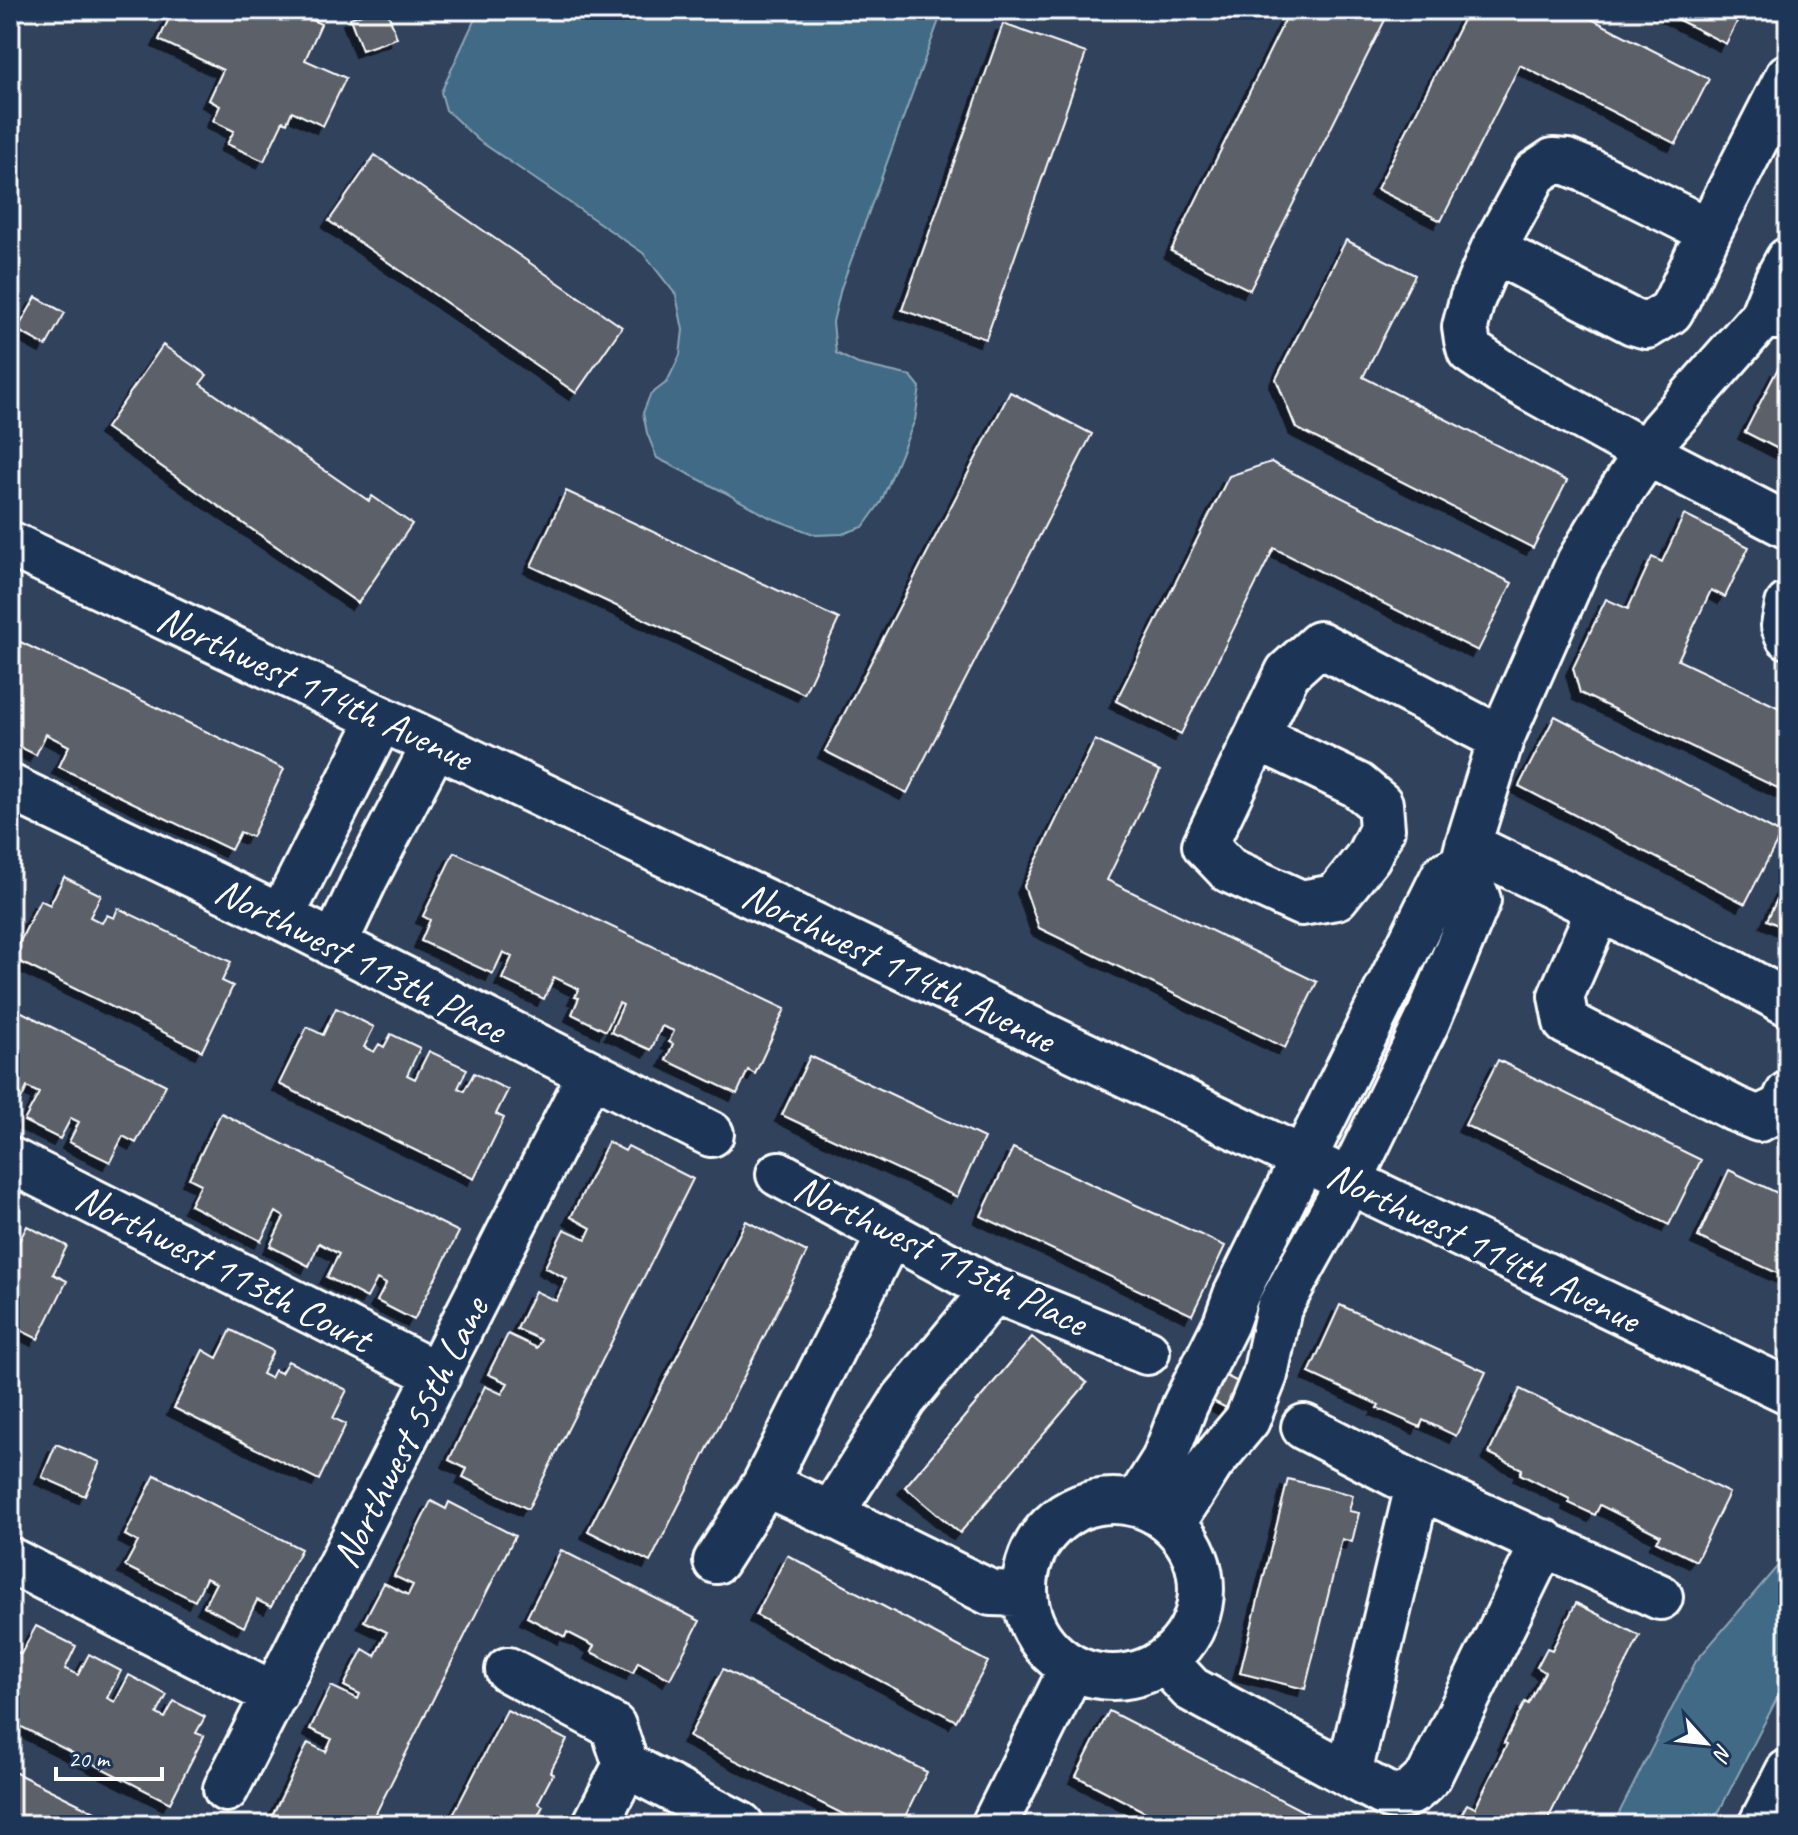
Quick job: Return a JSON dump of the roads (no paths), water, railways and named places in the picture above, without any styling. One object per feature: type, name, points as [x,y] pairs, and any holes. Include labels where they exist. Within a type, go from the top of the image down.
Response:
[{"type":"street","points":[[1493,250],[1633,322],[1647,326],[1658,321],[1670,312],[1677,300],[1788,76]]},
{"type":"street","points":[[1709,231],[1589,171],[1567,162],[1553,161],[1535,173],[1493,250],[1472,300],[1465,327],[1470,351],[1501,372],[1647,453],[1788,526]]},
{"type":"street","points":[[1155,1513],[1164,1460],[1185,1405],[1226,1323],[1236,1295],[1444,875],[1466,855],[1501,739],[1579,562],[1661,432],[1775,316],[1777,280],[1788,260]]},
{"type":"street","name":"Northwest 114th Avenue","points":[[10,544],[1788,1391]]},
{"type":"street","points":[[1788,605],[1784,626],[1788,636]]},
{"type":"street","points":[[1257,737],[1288,672],[1319,644],[1501,739]]},
{"type":"street","points":[[281,917],[381,719]]},
{"type":"street","points":[[334,945],[435,744]]},
{"type":"street","name":"Northwest 113th Place","points":[[12,793],[281,917],[711,1134]]},
{"type":"street","points":[[1466,855],[1599,909],[1726,969],[1788,1003]]},
{"type":"street","points":[[1155,1513],[1211,1463],[1247,1420],[1265,1375],[1279,1308],[1349,1182],[1427,1022],[1478,900],[1466,855]]},
{"type":"street","points":[[1599,909],[1561,996],[1566,1022],[1759,1119],[1782,1107],[1788,1094]]},
{"type":"street","points":[[1414,936],[1455,956]]},
{"type":"street","name":"Northwest 55th Lane","points":[[226,1789],[590,1074]]},
{"type":"street","name":"Northwest 113th Court","points":[[10,1160],[438,1375]]},
{"type":"street","name":"Northwest 113th Place","points":[[779,1174],[994,1290],[1147,1352]]},
{"type":"street","points":[[716,1561],[765,1484],[890,1234]]},
{"type":"street","points":[[831,1514],[904,1399],[994,1290]]},
{"type":"street","points":[[1178,1424],[1223,1448]]},
{"type":"street","points":[[1304,1427],[1418,1486],[1660,1597]]},
{"type":"street","points":[[765,1484],[991,1593],[1024,1594]]},
{"type":"street","points":[[1349,1773],[1418,1486]]},
{"type":"street","points":[[1095,1502],[1155,1513],[1195,1555],[1202,1594],[1190,1632],[1165,1661],[1135,1675],[1103,1678],[1072,1668],[1048,1649],[1031,1624],[1024,1594],[1032,1553],[1057,1520],[1095,1502]]},
{"type":"street","points":[[1165,1661],[1191,1689],[1389,1796],[1408,1795],[1429,1776],[1544,1542]]},
{"type":"street","points":[[10,1560],[275,1695]]},
{"type":"street","points":[[994,1825],[1072,1668]]},
{"type":"street","points":[[508,1670],[613,1726],[626,1765],[741,1825]]},
{"type":"street","points":[[595,1825],[626,1765]]},
{"type":"street","points":[[1761,1825],[1788,1772]]},
{"type":"water","points":[[479,10],[938,10],[939,20],[841,288],[833,322],[836,353],[858,364],[911,376],[920,387],[915,420],[881,502],[863,527],[842,534],[816,535],[769,517],[657,458],[643,413],[650,395],[667,382],[680,355],[683,330],[676,295],[643,253],[478,140],[446,110],[441,92]]},
{"type":"water","points":[[1788,1554],[1788,1677],[1712,1825],[1613,1825],[1696,1661]]}]
